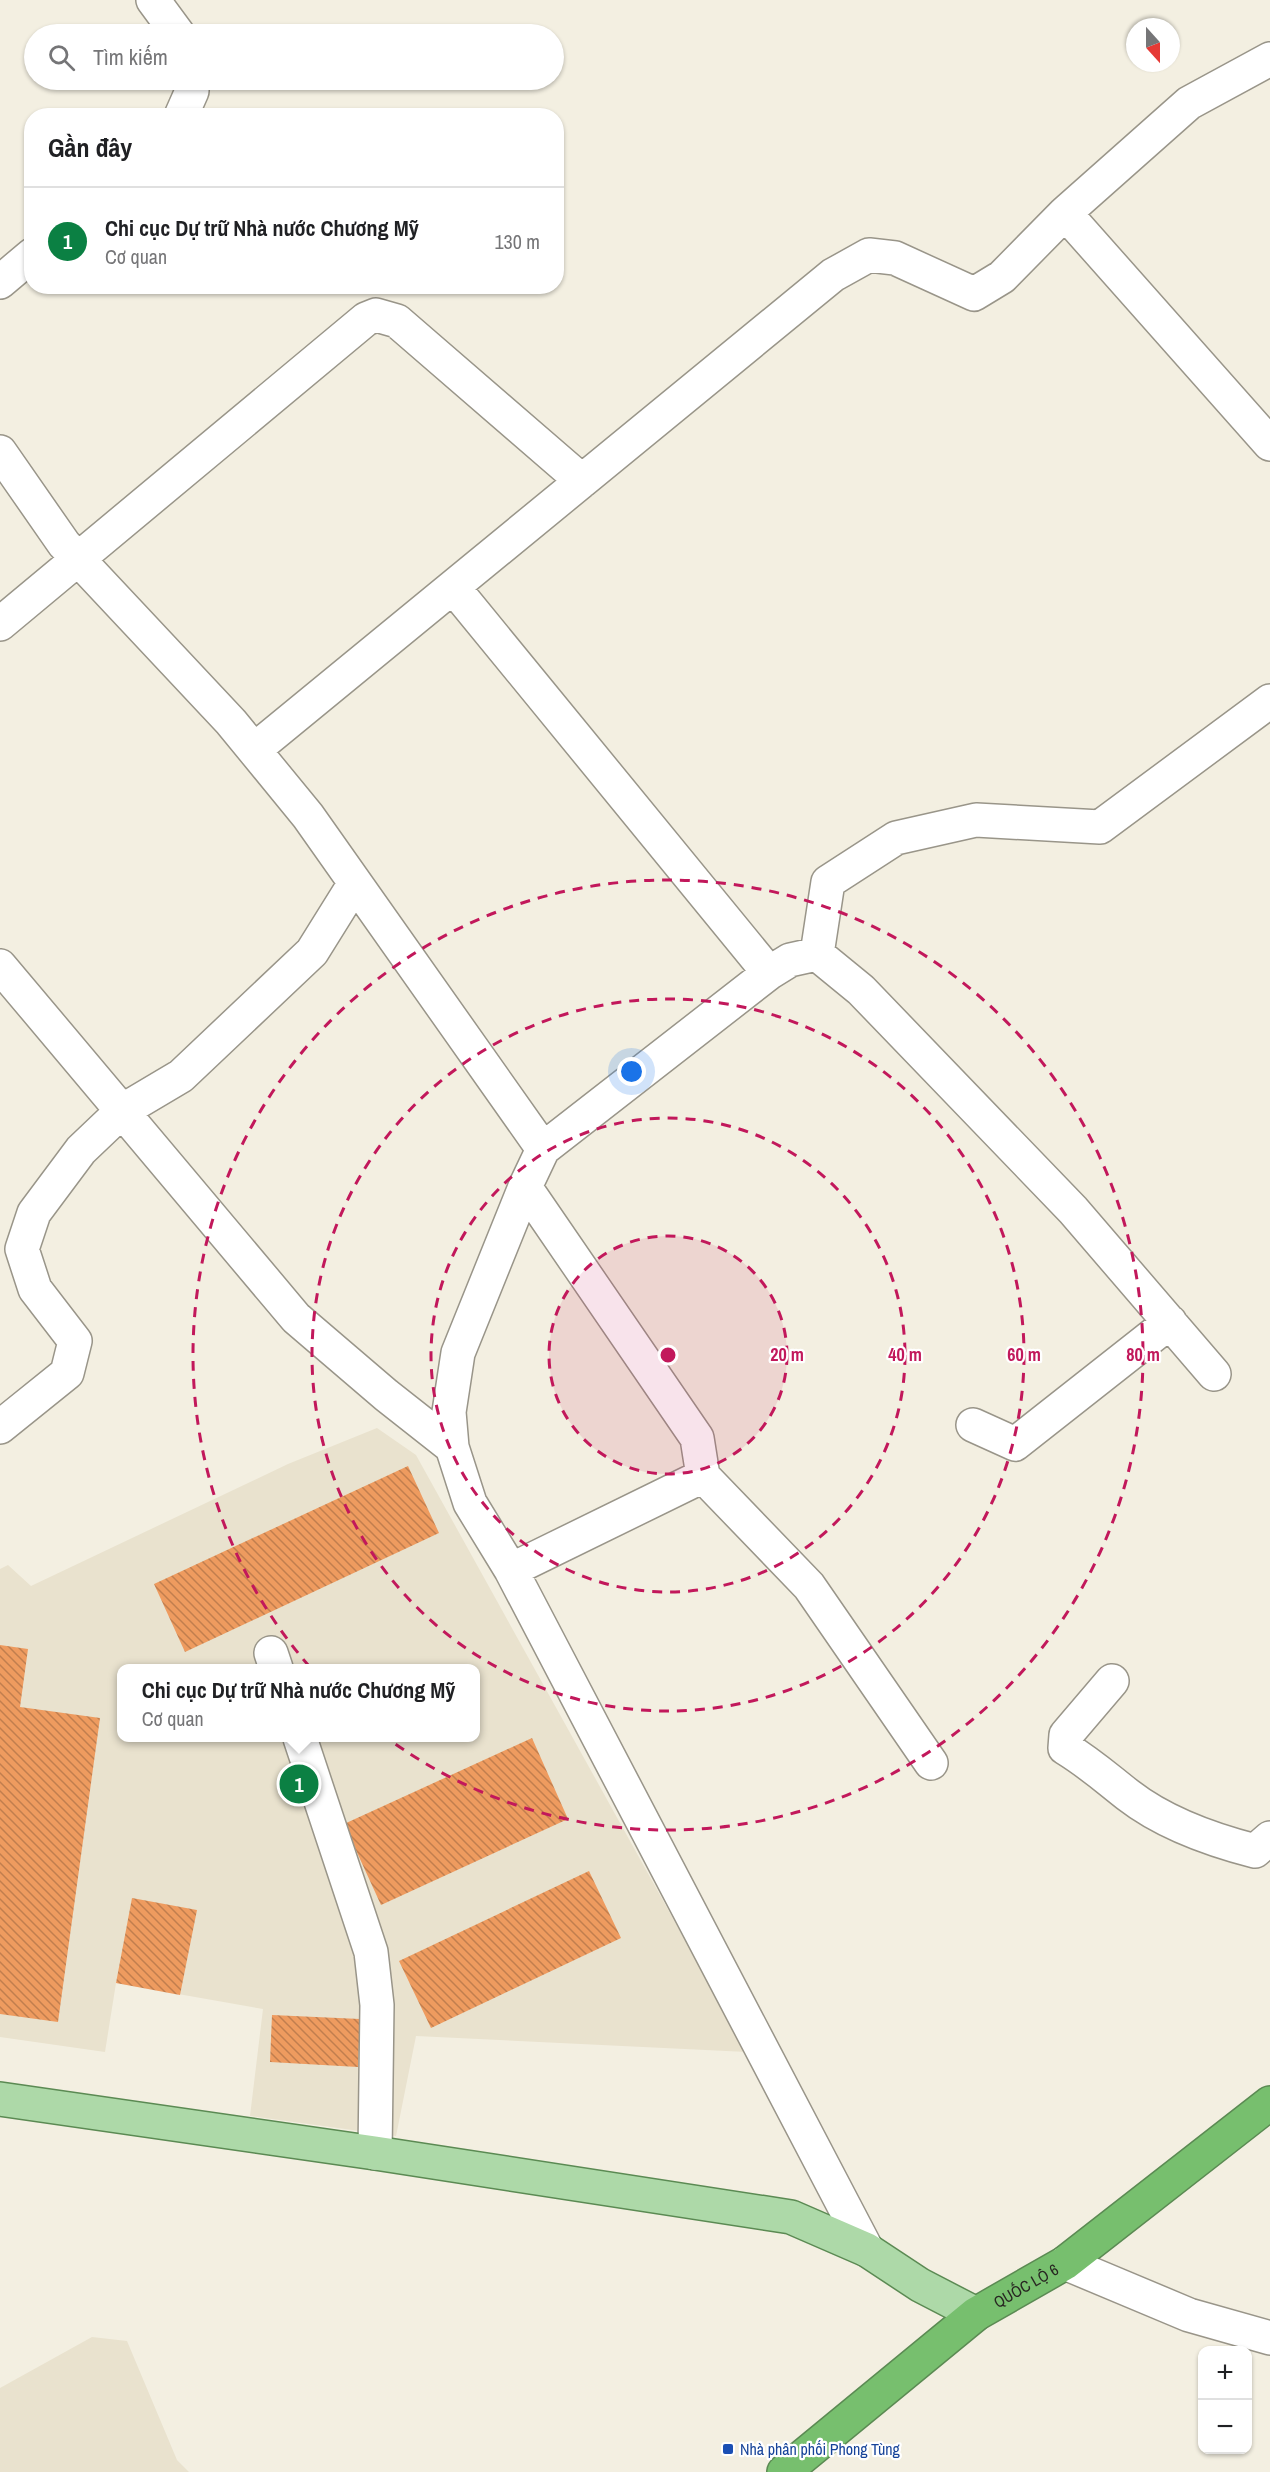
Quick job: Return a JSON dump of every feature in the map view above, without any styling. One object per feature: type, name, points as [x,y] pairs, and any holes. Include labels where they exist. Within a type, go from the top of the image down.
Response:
[{"type":"highway","name":"QUỐC LỘ 6","points":[[784,2472],[975,2314],[1065,2263],[1270,2103]]},
{"type":"main road","points":[[0,2099],[375,2153],[791,2217],[867,2250],[920,2285],[975,2314]]},
{"type":"street","points":[[153,0],[171,24]]},
{"type":"street","points":[[254,750],[832,275],[869,255],[896,258],[974,294],[1002,277],[1065,213],[1189,103],[1270,59]]},
{"type":"street","points":[[185,108],[192,90]]},
{"type":"street","points":[[1065,213],[1270,444]]},
{"type":"street","points":[[0,282],[24,262]]},
{"type":"street","points":[[0,624],[366,319],[376,315],[397,321],[582,481]]},
{"type":"street","points":[[0,452],[64,544],[231,722],[308,816],[543,1149]]},
{"type":"street","points":[[453,586],[770,973]]},
{"type":"street","points":[[817,954],[828,882],[896,838],[976,820],[1100,828],[1270,701]]},
{"type":"street","points":[[0,1427],[67,1373],[75,1341],[35,1288],[22,1249],[34,1213],[81,1150],[122,1111],[181,1076],[242,1021],[312,952],[355,883]]},
{"type":"street","points":[[817,954],[790,960],[770,973],[543,1149],[525,1187],[458,1353],[449,1412],[452,1447],[470,1503],[511,1570],[867,2250]]},
{"type":"street","points":[[817,954],[861,990],[1049,1185],[1214,1374]]},
{"type":"street","points":[[0,966],[296,1318],[452,1447]]},
{"type":"street","points":[[525,1187],[698,1438],[703,1476],[808,1586],[931,1763]]},
{"type":"street","points":[[973,1425],[1015,1444],[1170,1322]]},
{"type":"street","points":[[511,1570],[703,1476]]},
{"type":"street","points":[[1112,1681],[1066,1735],[1065,1748],[1095,1766],[1129,1796],[1215,1841],[1255,1851],[1270,1838]]},
{"type":"street","points":[[302,1742],[371,1952],[377,2005],[375,2153]]},
{"type":"street","points":[[1065,2263],[1189,2314],[1270,2338]]},
{"type":"shaded area","points":[[377,1428],[416,1455],[747,2052],[416,2036],[396,2136],[250,2116],[263,2009],[116,1983],[105,2052],[0,2037],[0,1569],[8,1565],[31,1586],[288,1464]]},
{"type":"shaded area","points":[[92,2337],[127,2341],[177,2460],[189,2472],[0,2472],[0,2388]]},
{"type":"building","points":[[408,1466],[439,1533],[185,1652],[154,1584]]},
{"type":"building","points":[[0,1645],[28,1649],[20,1707],[100,1718],[58,2022],[0,2014]]},
{"type":"building","points":[[532,1738],[568,1819],[381,1905],[344,1824]]},
{"type":"building","points":[[589,1871],[621,1938],[431,2028],[399,1961]]},
{"type":"building","points":[[132,1898],[197,1910],[180,1995],[116,1983]]},
{"type":"building","points":[[272,2015],[360,2019],[358,2067],[270,2062]]},
{"type":"place","name":"Chi cục Dự trữ Nhà nước Chương Mỹ","points":[[299,1784]]},
{"type":"place","name":"Nhà phân phối Phong Tùng","points":[[728,2449]]}]
